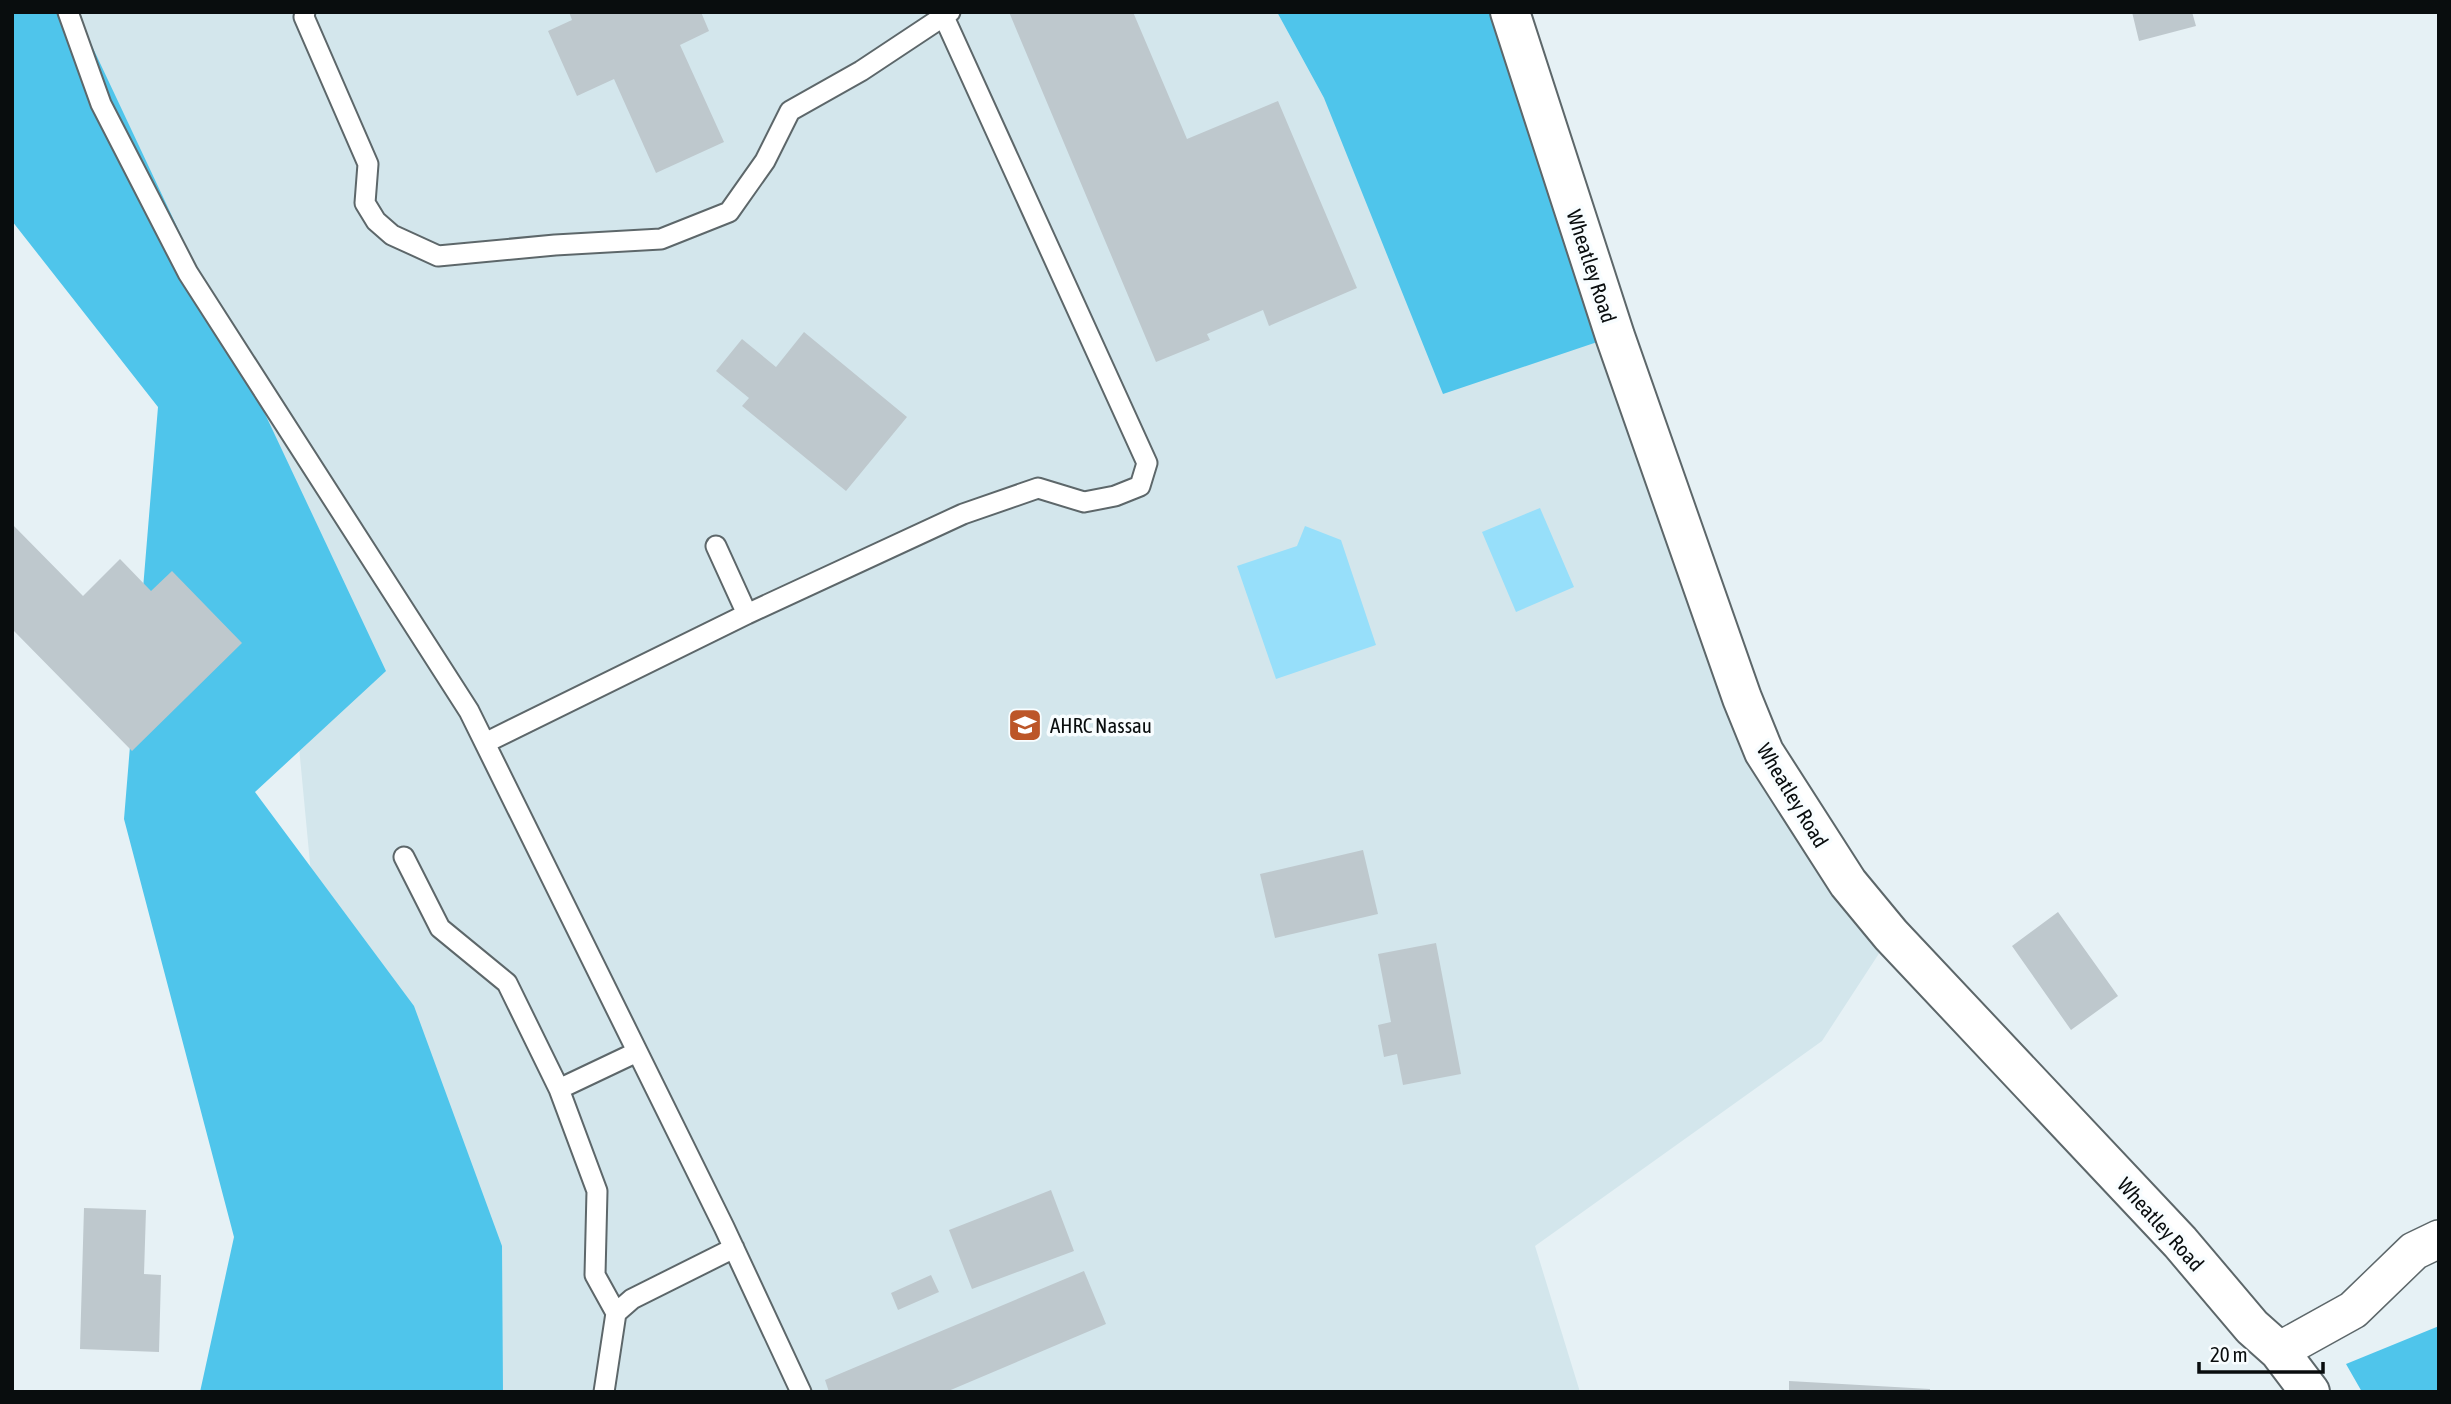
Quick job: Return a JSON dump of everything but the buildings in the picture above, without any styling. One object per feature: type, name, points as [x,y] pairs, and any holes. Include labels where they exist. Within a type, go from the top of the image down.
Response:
[{"type":"main road","name":"Wheatley Road","points":[[1510,12],[1615,336],[1742,698],[1764,752],[1848,883],[1892,935],[2180,1241],[2252,1327],[2279,1351],[2310,1392]]},
{"type":"street","points":[[2279,1351],[2353,1310],[2414,1251],[2439,1239]]},
{"type":"lane","points":[[68,12],[101,104],[188,273],[469,711],[734,1248],[801,1392]]},
{"type":"lane","points":[[305,12],[304,17],[368,164],[365,204],[376,221],[392,235],[438,256],[661,239],[729,212],[765,161],[790,111],[861,71],[947,14],[1147,463],[1140,486],[1115,496],[1084,502],[1038,488],[963,514],[747,614],[485,743]]},
{"type":"lane","points":[[716,546],[747,614]]},
{"type":"lane","points":[[404,857],[440,928],[507,983],[559,1090],[597,1191],[595,1275],[615,1313],[604,1392]]},
{"type":"lane","points":[[559,1090],[637,1052]]},
{"type":"lane","points":[[615,1313],[632,1299],[734,1248]]},
{"type":"shaded area","points":[[12,12],[76,12],[386,671],[255,792],[414,1006],[502,1246],[503,1392],[200,1392],[234,1237],[124,819],[158,407],[12,221]]},
{"type":"shaded area","name":"AHRC Nassau","points":[[44,12],[1277,12],[1324,98],[1615,336],[1742,698],[1891,935],[1822,1041],[1535,1246],[1580,1392],[360,1392],[282,567]]},
{"type":"shaded area","points":[[1277,12],[1510,12],[1615,336],[1443,394],[1324,98]]},
{"type":"shaded area","points":[[1540,508],[1574,587],[1516,612],[1482,532]]},
{"type":"shaded area","points":[[1305,526],[1341,540],[1376,645],[1276,679],[1237,566],[1297,546]]},
{"type":"shaded area","points":[[2439,1326],[2439,1392],[2362,1392],[2346,1364]]},
{"type":"place","name":"AHRC Nassau","points":[[1025,725]]}]
